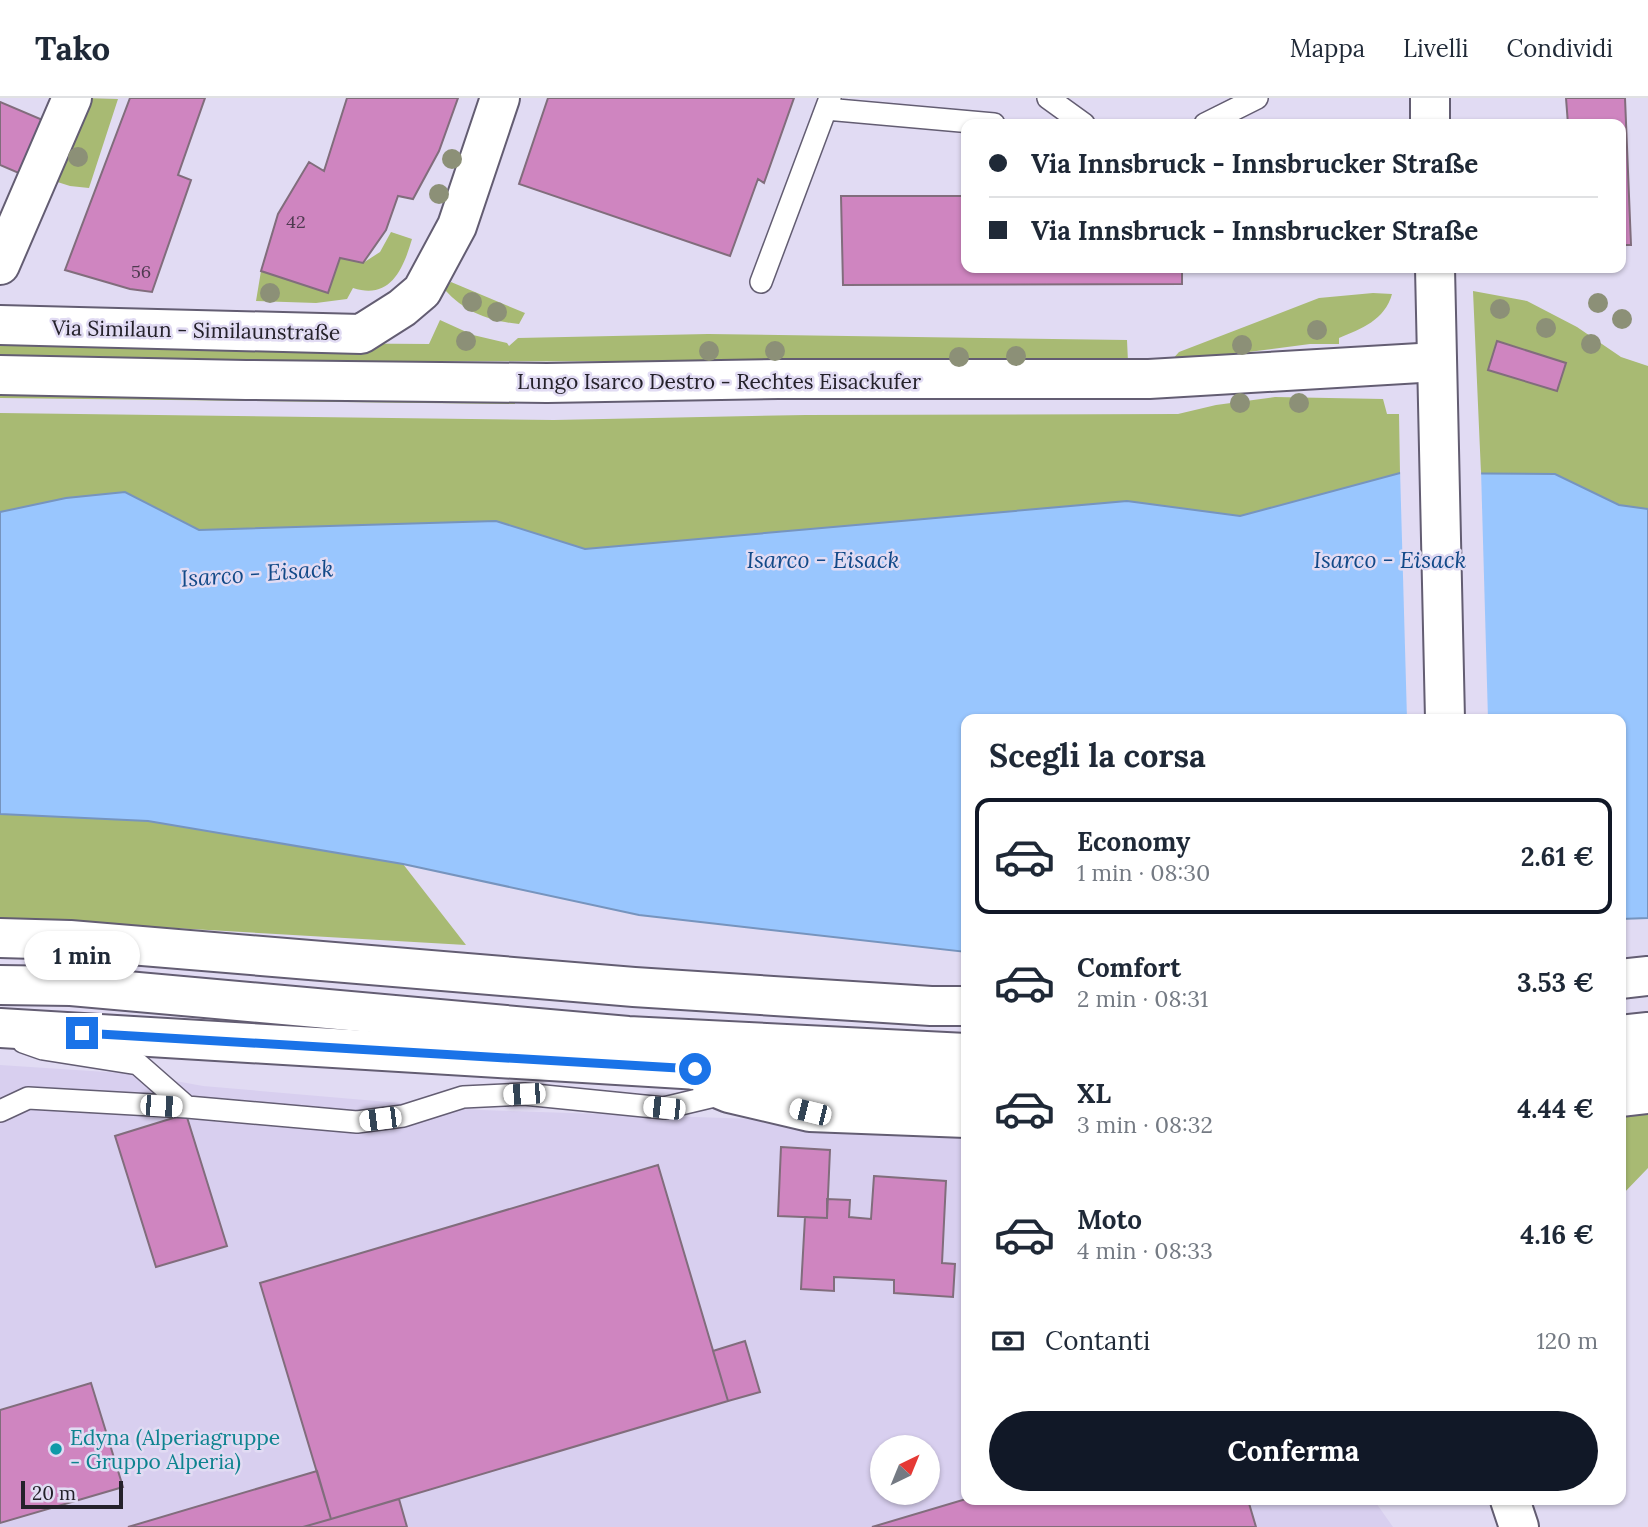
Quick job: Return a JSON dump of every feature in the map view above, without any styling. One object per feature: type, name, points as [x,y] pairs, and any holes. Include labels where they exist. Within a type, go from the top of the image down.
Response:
[{"type":"main road","points":[[0,265],[72,98]]},
{"type":"main road","name":"Via Similaun - Similaunstraße","points":[[0,325],[361,334],[402,308],[422,291],[457,226],[500,98]]},
{"type":"main road","points":[[1430,98],[1430,119]]},
{"type":"main road","points":[[1435,273],[1445,714]]},
{"type":"main road","name":"Lungo Isarco Destro - Rechtes Eisackufer","points":[[0,375],[547,383],[778,379],[1149,379],[1437,362]]},
{"type":"main road","points":[[0,938],[84,941],[634,987],[961,1006]]},
{"type":"main road","points":[[1626,978],[1648,976]]},
{"type":"main road","points":[[0,985],[71,986],[628,1036],[961,1053]]},
{"type":"main road","points":[[0,1030],[961,1086]]},
{"type":"main road","points":[[1626,1034],[1648,1032]]},
{"type":"main road","points":[[1626,1068],[1648,1066]]},
{"type":"main road","points":[[668,1068],[729,1093],[810,1112],[961,1118]]},
{"type":"main road","points":[[1626,1096],[1648,1094]]},
{"type":"main road","points":[[1512,1505],[1520,1527]]},
{"type":"lane","points":[[1048,98],[1077,119]]},
{"type":"lane","points":[[1215,119],[1257,98]]},
{"type":"lane","points":[[761,282],[827,103],[961,120]]},
{"type":"lane","points":[[0,1030],[43,1049],[138,1064],[187,1107]]},
{"type":"lane","points":[[0,1111],[28,1098],[187,1107],[357,1122],[403,1116],[463,1097],[524,1094],[664,1108],[729,1093]]},
{"type":"shaded area","points":[[0,1065],[137,1074],[203,1086],[481,1110],[788,1120],[961,1133],[961,1505],[1378,1505],[1393,1527],[0,1527]]},
{"type":"green space","points":[[84,98],[118,99],[89,188],[70,186],[48,179]]},
{"type":"green space","points":[[391,232],[412,239],[399,271],[386,286],[366,291],[353,288],[347,299],[316,303],[256,301],[261,271],[328,293],[340,258],[363,263],[380,252]]},
{"type":"green space","points":[[451,282],[525,313],[519,324],[478,314],[445,290]]},
{"type":"green space","points":[[1473,291],[1527,301],[1577,327],[1621,357],[1648,366],[1648,509],[1619,505],[1555,474],[1481,473]]},
{"type":"green space","points":[[1392,294],[1384,311],[1364,327],[1339,338],[1339,344],[1310,344],[1170,362],[1179,352],[1319,298]]},
{"type":"green space","points":[[440,320],[473,335],[507,343],[509,346],[518,338],[708,334],[1127,340],[1128,362],[269,361],[0,357],[0,341],[429,344]]},
{"type":"green space","points":[[0,389],[515,395],[515,404],[0,398]]},
{"type":"green space","points":[[1275,397],[1383,399],[1387,414],[1399,414],[1400,473],[1240,516],[1127,501],[585,549],[496,521],[198,530],[125,492],[0,512],[0,413],[554,420],[806,415],[1178,414],[1216,405]]},
{"type":"green space","points":[[0,814],[148,821],[403,864],[466,945],[0,918]]},
{"type":"green space","points":[[1648,1111],[1648,1168],[1626,1191],[1626,1113]]},
{"type":"water","name":"Isarco - Eisack","points":[[1400,473],[1555,474],[1619,505],[1648,509],[1648,918],[1626,919],[1626,714],[961,714],[961,951],[639,915],[403,864],[148,821],[0,814],[0,512],[66,498],[125,492],[199,530],[496,521],[585,549],[1127,501],[1240,516]]},
{"type":"pier","points":[[1400,469],[1481,470],[1488,714],[1407,714]]},
{"type":"building","points":[[130,98],[205,98],[178,175],[191,180],[152,292],[130,289],[65,270]]},
{"type":"building","points":[[347,98],[458,98],[439,151],[413,199],[398,196],[386,230],[363,263],[340,258],[328,293],[261,271],[278,214],[309,162],[324,171]]},
{"type":"building","points":[[548,98],[794,98],[764,183],[758,179],[730,256],[519,184]]},
{"type":"building","points":[[1566,98],[1625,98],[1626,119],[1568,119]]},
{"type":"building","points":[[0,102],[45,121],[21,174],[0,165]]},
{"type":"building","points":[[1626,122],[1631,245],[1626,245]]},
{"type":"building","points":[[841,196],[961,196],[961,273],[1182,273],[1182,284],[843,285]]},
{"type":"building","points":[[1497,341],[1566,363],[1557,391],[1488,370]]},
{"type":"building","points":[[186,1114],[227,1246],[156,1267],[115,1136]]},
{"type":"building","points":[[781,1147],[830,1150],[827,1218],[778,1216]]},
{"type":"building","points":[[658,1165],[728,1401],[331,1519],[260,1283]]},
{"type":"building","points":[[874,1176],[946,1181],[942,1263],[955,1264],[953,1297],[894,1293],[894,1280],[834,1277],[834,1291],[801,1289],[805,1217],[827,1218],[827,1199],[850,1200],[849,1217],[871,1219]]},
{"type":"building","points":[[745,1341],[760,1392],[728,1401],[713,1351]]},
{"type":"building","name":"Edyna (Alperiagruppe - Gruppo Alperia)","points":[[91,1383],[123,1487],[0,1523],[0,1410]]},
{"type":"building","points":[[317,1471],[331,1519],[303,1527],[128,1527]]},
{"type":"building","points":[[399,1499],[407,1527],[303,1527],[331,1519]]},
{"type":"building","points":[[961,1500],[961,1505],[1249,1505],[1256,1527],[872,1527]]},
{"type":"place","name":"Edyna (Alperiagruppe - Gruppo Alperia)","points":[[56,1449]]},
{"type":"route","points":[[82,1033],[695,1069]]}]
